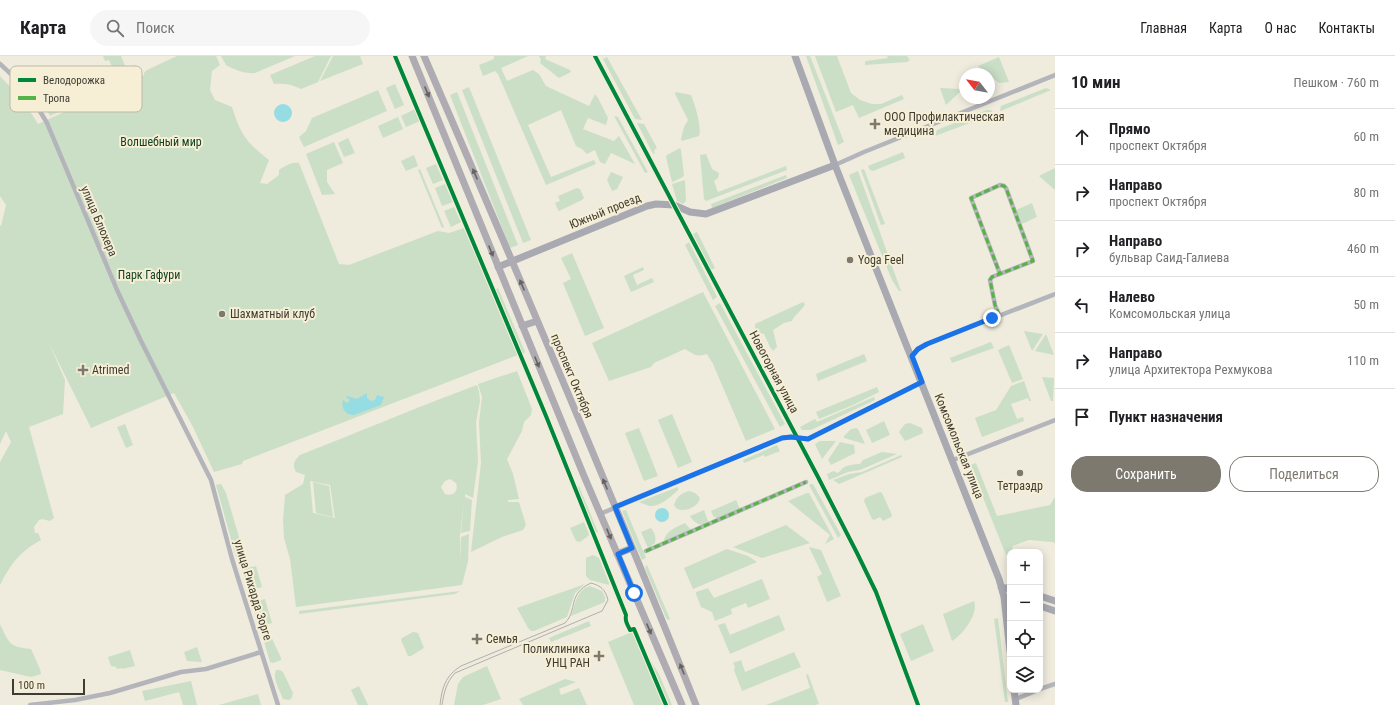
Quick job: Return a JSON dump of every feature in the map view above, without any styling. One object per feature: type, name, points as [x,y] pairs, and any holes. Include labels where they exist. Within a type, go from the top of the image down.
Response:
[{"type":"main road","points":[[412,56],[600,514],[682,705]]},
{"type":"main road","name":"проспект Октября","points":[[424,56],[512,261],[696,705]]},
{"type":"main road","name":"Комсомольская улица","points":[[795,56],[835,165],[953,460],[1001,587],[1007,598]]},
{"type":"main road","name":"Южный проезд","points":[[498,267],[647,206],[656,204],[674,205],[690,212],[706,214],[835,165]]},
{"type":"main road","points":[[476,215],[490,210]]},
{"type":"main road","points":[[522,326],[537,321]]},
{"type":"main road","points":[[618,554],[632,548]]},
{"type":"main road","points":[[1001,587],[1007,588]]},
{"type":"main road","points":[[1043,597],[1055,601]]},
{"type":"main road","points":[[1043,607],[1055,611]]},
{"type":"main road","points":[[660,655],[674,649]]},
{"type":"street","name":"Новогорная улица","points":[[595,56],[818,476],[876,592],[918,705]]},
{"type":"street","name":"улица Блюхера","points":[[0,64],[10,73]]},
{"type":"street","points":[[835,165],[923,128],[1055,76]]},
{"type":"street","name":"улица Блюхера","points":[[40,112],[47,123],[117,290],[211,480]]},
{"type":"street","points":[[999,315],[995,305],[990,280],[992,277],[1000,274],[1033,261],[1006,188],[1000,185],[971,198],[1000,274]]},
{"type":"street","points":[[912,356],[918,349],[927,344],[1055,294]]},
{"type":"street","points":[[600,514],[782,438],[808,439],[922,382]]},
{"type":"street","points":[[953,460],[1055,420]]},
{"type":"street","name":"улица Рихарда Зорге","points":[[211,480],[232,559],[278,705]]},
{"type":"street","points":[[646,551],[806,482]]},
{"type":"street","points":[[30,705],[74,700],[110,693],[181,672],[206,669],[261,652]]},
{"type":"street","points":[[1043,688],[1055,684]]},
{"type":"street","points":[[1016,702],[1033,693]]},
{"type":"green space","points":[[103,56],[121,56],[125,66],[112,66],[109,60],[105,61]]},
{"type":"green space","name":"Парк Гафури","points":[[177,56],[216,56],[220,65],[212,71],[210,90],[215,100],[232,107],[238,125],[245,137],[269,160],[260,183],[267,184],[279,175],[279,170],[291,164],[299,163],[339,264],[349,265],[438,231],[449,233],[464,228],[518,355],[243,461],[242,464],[214,472],[193,427],[174,393],[91,428],[49,343],[65,380],[63,414],[29,427],[54,518],[50,521],[42,519],[39,520],[34,527],[35,533],[38,533],[41,540],[27,549],[16,559],[0,585],[0,462],[11,442],[6,431],[0,444],[0,225],[1,226],[6,205],[0,196],[0,76],[10,87],[10,112],[30,112],[38,124],[64,112],[142,112],[142,76],[147,70]]},
{"type":"green space","points":[[221,56],[295,56],[255,73],[248,73],[226,65]]},
{"type":"green space","points":[[315,56],[331,56],[318,82],[301,89],[288,84],[274,84],[270,75]]},
{"type":"green space","points":[[333,56],[360,56],[363,64],[320,81]]},
{"type":"green space","points":[[494,56],[528,56],[501,68],[507,81],[533,70],[539,74],[546,86],[589,106],[595,94],[608,118],[606,125],[588,118],[583,129],[614,141],[619,136],[635,164],[611,153],[605,164],[600,162],[595,150],[587,154],[576,146],[561,110],[528,125],[551,177],[594,160],[596,164],[546,185],[498,74],[495,71],[483,76],[479,65],[494,59]]},
{"type":"green space","points":[[539,56],[546,56],[545,59],[570,70],[571,72],[559,78],[540,63],[541,60]]},
{"type":"green space","points":[[806,56],[810,56],[844,142],[838,145]]},
{"type":"green space","points":[[815,56],[837,56],[851,93],[860,100],[872,104],[881,104],[902,95],[904,99],[859,118],[853,105],[836,112]]},
{"type":"green space","points":[[887,56],[907,56],[910,60],[907,62],[865,65],[866,61],[888,58]]},
{"type":"green space","points":[[607,57],[642,120],[635,119],[603,59]]},
{"type":"green space","points":[[999,57],[1009,82],[999,83],[995,80],[995,68],[980,68],[978,66]]},
{"type":"green space","points":[[395,84],[404,105],[395,109],[386,88]]},
{"type":"green space","points":[[469,87],[531,240],[523,243],[462,90]]},
{"type":"green space","points":[[940,88],[959,89],[959,93],[946,105]]},
{"type":"green space","points":[[1046,88],[1051,90],[1001,111],[1000,110],[1001,106]]},
{"type":"green space","points":[[378,90],[387,111],[304,147],[299,137],[306,131],[312,118]]},
{"type":"green space","points":[[457,92],[518,245],[510,248],[450,95]]},
{"type":"green space","points":[[676,92],[691,95],[699,122],[699,136],[682,141],[681,139],[684,127],[688,120],[675,94]]},
{"type":"green space","points":[[415,109],[420,121],[406,127],[401,116]]},
{"type":"green space","points":[[987,110],[991,110],[994,114],[935,136],[937,130]]},
{"type":"green space","points":[[48,112],[59,112],[50,116]]},
{"type":"green space","points":[[614,116],[618,117],[648,172],[645,173]]},
{"type":"green space","points":[[398,117],[403,129],[383,138],[378,126]]},
{"type":"green space","points":[[637,123],[644,124],[657,148],[654,150],[654,154],[652,152]]},
{"type":"green space","points":[[348,138],[355,153],[344,157],[338,143]]},
{"type":"green space","points":[[334,142],[343,163],[327,170],[327,182],[335,194],[322,195],[306,154]]},
{"type":"green space","points":[[680,148],[684,175],[683,177],[672,182],[666,157]]},
{"type":"green space","points":[[903,152],[905,158],[873,171],[870,170],[868,166]]},
{"type":"green space","points":[[706,154],[712,169],[719,173],[718,178],[714,181],[718,192],[786,166],[787,170],[706,201],[704,199],[700,155]]},
{"type":"green space","points":[[414,155],[418,166],[406,171],[401,161]]},
{"type":"green space","points":[[436,164],[443,180],[433,184],[426,168]]},
{"type":"green space","points":[[1055,168],[1055,190],[1039,176]]},
{"type":"green space","points":[[420,169],[444,227],[442,228],[418,170]]},
{"type":"green space","points":[[864,169],[885,224],[881,225],[861,170]]},
{"type":"green space","points":[[858,171],[901,291],[899,291],[892,280],[849,175]]},
{"type":"green space","points":[[611,172],[623,177],[617,189],[612,191],[607,180]]},
{"type":"green space","points":[[786,175],[787,178],[712,208],[711,204]]},
{"type":"green space","points":[[685,180],[686,201],[683,204],[677,201],[672,184]]},
{"type":"green space","points":[[445,184],[453,202],[442,206],[435,188]]},
{"type":"green space","points":[[577,188],[580,189],[584,198],[559,211],[555,203],[560,201],[558,196]]},
{"type":"green space","points":[[1032,203],[1037,217],[1022,224],[1016,210]]},
{"type":"green space","points":[[454,207],[461,222],[451,227],[444,211]]},
{"type":"green space","points":[[697,232],[715,268],[711,270],[693,234]]},
{"type":"green space","points":[[689,242],[717,297],[713,300],[685,245]]},
{"type":"green space","points":[[572,253],[604,328],[585,336],[563,283],[571,279],[561,258]]},
{"type":"green space","points":[[643,267],[644,270],[633,275],[637,285],[652,278],[654,282],[631,292],[624,276]]},
{"type":"green space","points":[[498,288],[525,352],[522,355],[495,290]]},
{"type":"green space","points":[[703,292],[775,429],[746,441],[713,364],[707,354],[696,355],[685,349],[654,363],[651,367],[609,381],[592,343]]},
{"type":"green space","points":[[803,302],[805,304],[804,306],[792,321],[784,323],[773,330],[777,347],[773,351],[764,334],[758,333],[755,330],[755,324]]},
{"type":"green space","points":[[720,303],[785,424],[780,427],[715,306]]},
{"type":"green space","points":[[1024,331],[1043,334],[1032,351]]},
{"type":"green space","points":[[1046,334],[1054,355],[1035,351]]},
{"type":"green space","points":[[991,342],[994,348],[952,363],[950,358]]},
{"type":"green space","points":[[1009,345],[1023,379],[1012,383],[998,350]]},
{"type":"green space","points":[[864,354],[867,361],[818,381],[816,374]]},
{"type":"green space","points":[[517,371],[532,409],[531,415],[524,422],[522,431],[507,459],[513,474],[519,499],[508,500],[508,502],[519,502],[526,525],[523,530],[502,537],[471,552],[481,463],[479,422],[482,397],[478,384]]},
{"type":"green space","points":[[1042,377],[1054,378],[1053,401],[1051,401]]},
{"type":"green space","points":[[1024,381],[1031,401],[1029,401],[1028,398],[1011,404],[1017,419],[1023,417],[1024,421],[982,437],[975,418],[996,410],[1011,386]]},
{"type":"green space","points":[[477,385],[480,401],[476,422],[478,462],[473,498],[465,494],[465,497],[472,500],[470,531],[461,533],[464,501],[460,536],[460,561],[461,537],[469,534],[468,561],[462,585],[296,607],[290,559],[284,538],[283,521],[285,495],[303,484],[305,475],[296,472],[294,463],[296,459],[300,455]],"holes":[[[450,479],[456,483],[457,489],[455,493],[448,495],[445,494],[441,487],[445,481]],[[310,481],[330,485],[335,518],[313,513]]]},
{"type":"green space","points":[[877,387],[879,392],[819,419],[816,412]]},
{"type":"green space","points":[[874,397],[875,400],[811,430],[802,430],[800,427],[815,419],[817,422]]},
{"type":"green space","points":[[672,414],[692,462],[678,468],[658,420]]},
{"type":"green space","points":[[884,421],[890,435],[872,443],[866,430]]},
{"type":"green space","points":[[910,423],[922,428],[923,433],[905,441],[899,432],[905,424]]},
{"type":"green space","points":[[125,424],[133,445],[126,448],[117,427]]},
{"type":"green space","points":[[639,428],[658,476],[644,481],[625,433]]},
{"type":"green space","points":[[851,429],[858,429],[865,444],[844,438],[844,436]]},
{"type":"green space","points":[[820,441],[836,441],[822,459],[815,444]]},
{"type":"green space","points":[[840,442],[854,445],[855,453],[831,465],[828,460]]},
{"type":"green space","points":[[777,445],[780,451],[765,457],[764,455],[744,463],[743,460]]},
{"type":"green space","points":[[882,452],[897,454],[860,470],[848,472],[829,480],[827,474],[834,471],[837,473],[840,472],[843,468],[853,464],[860,464],[863,460]]},
{"type":"green space","points":[[901,455],[902,457],[839,484],[833,480],[849,474],[862,472]]},
{"type":"green space","points":[[976,463],[997,516],[1050,505],[1055,497],[1055,543],[1029,540],[1012,546],[1013,549],[1007,549],[1006,555],[970,465]]},
{"type":"green space","points":[[313,482],[329,486],[333,517],[316,513]]},
{"type":"green space","points":[[221,484],[226,493],[244,554],[236,557],[216,485]]},
{"type":"green space","points":[[813,484],[841,535],[838,538],[809,485]]},
{"type":"green space","points":[[579,486],[598,532],[595,533],[576,487]]},
{"type":"green space","points":[[678,487],[678,490],[672,496],[657,505],[649,506],[639,502]]},
{"type":"green space","points":[[690,491],[695,493],[700,499],[696,505],[687,510],[677,509],[674,505],[676,499],[682,494]]},
{"type":"green space","points":[[880,492],[882,493],[892,515],[883,521],[880,517],[874,520],[872,519],[864,501],[865,498]]},
{"type":"green space","points":[[809,493],[834,539],[825,544],[830,535],[788,501]]},
{"type":"green space","points":[[736,500],[740,509],[719,519],[713,516],[711,511]]},
{"type":"green space","points":[[626,510],[646,558],[642,560],[622,511]]},
{"type":"green space","points":[[704,510],[708,521],[703,524],[696,523],[690,516]]},
{"type":"green space","points":[[584,522],[589,534],[580,542],[576,541],[570,528]]},
{"type":"green space","points":[[685,523],[691,530],[665,541],[664,539],[670,531]]},
{"type":"green space","points":[[786,525],[810,543],[762,558],[733,547]]},
{"type":"green space","points":[[651,528],[655,535],[655,543],[648,548],[641,532]]},
{"type":"green space","points":[[809,547],[821,550],[841,596],[827,602],[817,577],[822,574]]},
{"type":"green space","points":[[727,549],[748,556],[757,562],[693,589],[684,568]]},
{"type":"green space","points":[[593,555],[599,558],[609,585],[590,580],[586,576],[586,558]]},
{"type":"green space","points":[[647,565],[670,619],[668,620],[645,568]]},
{"type":"green space","points":[[256,566],[262,587],[254,589],[255,592],[250,594],[242,569]]},
{"type":"green space","points":[[762,579],[770,599],[748,608],[746,603],[731,609],[732,614],[715,621],[712,612],[701,607],[696,594],[696,592],[708,588],[714,598]]},
{"type":"green space","points":[[585,584],[575,593],[567,617],[534,631],[531,631],[528,628],[517,608]]},
{"type":"green space","points":[[590,586],[602,591],[605,597],[605,602],[571,616],[579,594],[582,590]]},
{"type":"green space","points":[[460,591],[455,594],[299,614],[299,611]]},
{"type":"green space","points":[[255,593],[257,601],[265,599],[272,623],[259,627],[250,595]]},
{"type":"green space","points":[[974,601],[974,611],[969,623],[961,634],[952,641],[943,614]]},
{"type":"green space","points":[[779,615],[785,630],[730,654],[718,625],[725,623],[730,635]]},
{"type":"green space","points":[[998,618],[1008,702],[1005,702],[994,619]]},
{"type":"green space","points":[[589,621],[591,626],[551,642],[549,638]]},
{"type":"green space","points":[[0,624],[11,643],[18,647],[31,649],[41,674],[31,677],[0,670]]},
{"type":"green space","points":[[923,624],[934,651],[911,661],[900,634]]},
{"type":"green space","points":[[269,632],[281,658],[281,660],[273,663],[270,662],[263,633]]},
{"type":"green space","points":[[413,632],[418,633],[424,648],[411,656],[408,656],[401,640]]},
{"type":"green space","points":[[632,632],[664,705],[634,705],[608,642]]},
{"type":"green space","points":[[197,647],[202,662],[187,661],[184,652]]},
{"type":"green space","points":[[130,650],[135,666],[117,669],[116,667],[111,666],[108,657]]},
{"type":"green space","points":[[645,652],[659,674],[672,705],[668,705]]},
{"type":"green space","points":[[794,652],[801,667],[742,691],[733,663],[741,660],[745,672]]},
{"type":"green space","points":[[487,666],[501,699],[483,705],[454,705],[458,684],[463,677]]},
{"type":"green space","points":[[276,670],[283,672],[293,693],[290,700],[283,699],[275,677]]},
{"type":"green space","points":[[808,674],[819,704],[766,705],[810,688],[806,675]]},
{"type":"green space","points":[[565,679],[576,682],[559,689],[561,695],[579,688],[587,705],[523,705],[519,699]]},
{"type":"green space","points":[[191,681],[197,705],[183,705],[179,692],[145,701],[142,691]]},
{"type":"green space","points":[[359,686],[368,705],[358,705],[351,690]]},
{"type":"green space","points":[[258,694],[261,705],[219,705]]},
{"type":"water","points":[[283,104],[289,107],[292,113],[289,119],[283,122],[277,119],[274,113],[277,107]]},
{"type":"water","points":[[367,393],[367,398],[371,401],[375,400],[377,395],[384,397],[381,405],[354,415],[348,414],[344,410],[343,400],[347,403],[350,400],[346,397],[347,396],[357,399]]},
{"type":"water","points":[[659,508],[665,508],[669,512],[669,518],[665,522],[659,522],[655,518],[655,512]]},
{"type":"tram line","points":[[440,705],[445,683],[451,674],[461,666],[565,623],[569,618],[579,592],[591,583],[597,585],[604,591],[608,600],[602,611],[455,673],[449,680],[442,705]]},
{"type":"marked path","points":[[999,315],[995,305],[990,280],[992,277],[1033,261],[1006,188],[1000,185],[971,198],[1000,274]]},
{"type":"marked path","points":[[646,551],[806,482]]},
{"type":"cycle path","points":[[395,56],[546,416],[626,615],[627,624],[630,630],[634,629],[666,705]]},
{"type":"cycle path","points":[[595,56],[857,553],[876,592],[918,705]]},
{"type":"place","name":"ООО Профилактическая медицина","points":[[875,124]]},
{"type":"place","name":"Yoga Feel","points":[[850,260]]},
{"type":"place","name":"Шахматный клуб","points":[[222,314]]},
{"type":"place","name":"Atrimed","points":[[83,370]]},
{"type":"place","name":"Тетраэдр","points":[[1020,473]]},
{"type":"place","name":"Семья","points":[[477,639]]},
{"type":"place","name":"Поликлиника УНЦ РАН","points":[[599,656]]},
{"type":"route","points":[[634,593],[618,554],[632,548],[615,507],[782,438],[791,437],[808,439],[922,382],[912,356],[918,349],[992,318]]},
{"type":"park label","name":"Волшебный мир","points":[[161,142]]}]
